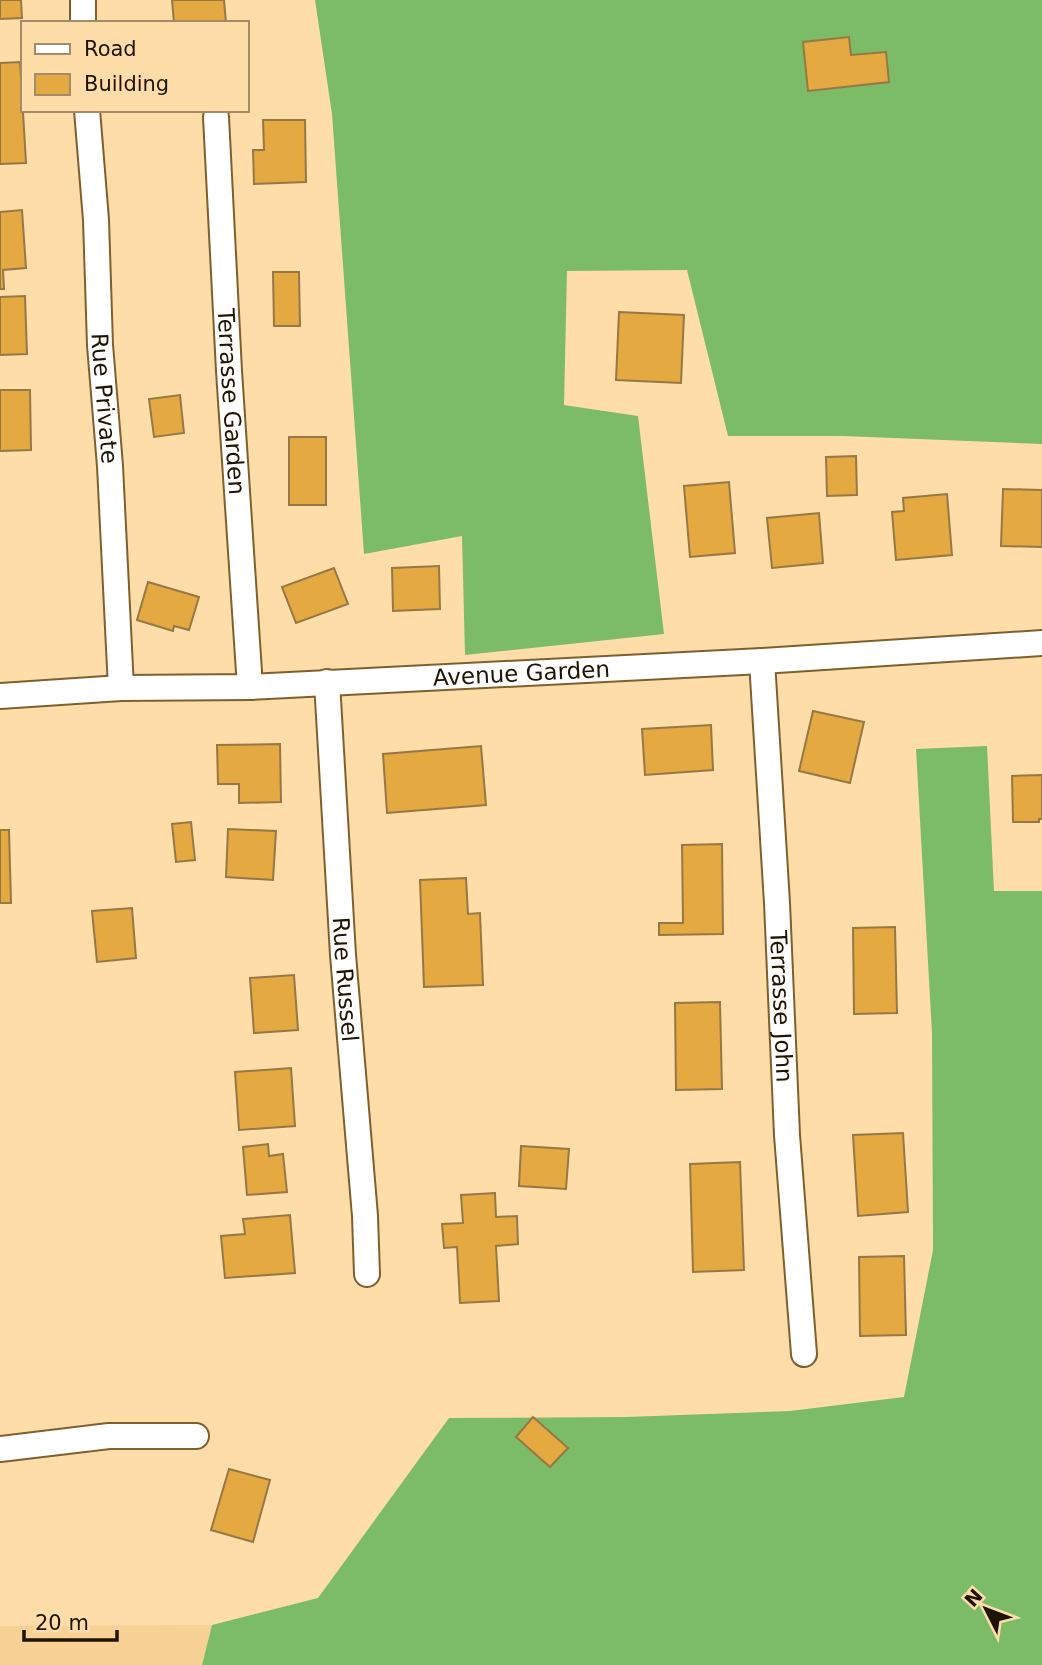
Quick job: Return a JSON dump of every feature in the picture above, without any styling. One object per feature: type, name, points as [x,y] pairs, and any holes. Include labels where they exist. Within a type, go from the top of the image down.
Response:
[{"type":"street","points":[[83,0],[83,21]]},
{"type":"street","name":"Rue Private","points":[[87,112],[96,220],[100,345],[110,466],[121,688]]},
{"type":"street","name":"Terrasse Garden","points":[[216,117],[229,371],[250,687]]},
{"type":"street","name":"Avenue Garden","points":[[0,696],[121,688],[250,687],[762,661],[1042,643]]},
{"type":"street","name":"Terrasse John","points":[[762,661],[777,902],[787,1135],[804,1354]]},
{"type":"street","name":"Rue Russel","points":[[327,682],[343,955],[365,1216],[366,1274]]},
{"type":"street","points":[[0,1449],[109,1436],[196,1436]]},
{"type":"shaded area","points":[[212,1625],[202,1665],[0,1665],[0,1626]]},
{"type":"green space","points":[[315,0],[1042,0],[1042,444],[843,436],[728,436],[687,270],[567,271],[564,405],[638,416],[664,634],[465,655],[462,536],[364,554],[332,114]]},
{"type":"green space","points":[[987,746],[994,891],[1042,891],[1042,1665],[202,1665],[212,1625],[318,1598],[449,1418],[626,1417],[790,1411],[904,1397],[933,1250],[932,1033],[916,749]]},
{"type":"building","points":[[0,0],[21,0],[22,18],[0,19]]},
{"type":"building","points":[[172,0],[224,0],[226,21],[174,21]]},
{"type":"building","points":[[849,37],[851,55],[886,52],[889,82],[808,91],[803,42]]},
{"type":"building","points":[[20,62],[26,163],[0,164],[0,63]]},
{"type":"building","points":[[263,120],[305,120],[306,182],[254,184],[253,150],[264,150]]},
{"type":"building","points":[[22,210],[26,268],[3,270],[4,289],[0,289],[0,212]]},
{"type":"building","points":[[273,272],[299,272],[300,326],[274,326]]},
{"type":"building","points":[[25,296],[27,354],[0,355],[0,297]]},
{"type":"building","points":[[619,312],[684,315],[681,383],[616,380]]},
{"type":"building","points":[[0,390],[30,390],[31,450],[0,451]]},
{"type":"building","points":[[180,395],[184,433],[154,437],[149,399]]},
{"type":"building","points":[[289,437],[326,437],[326,505],[289,505]]},
{"type":"building","points":[[856,456],[857,495],[827,496],[826,457]]},
{"type":"building","points":[[729,482],[735,553],[690,557],[684,486]]},
{"type":"building","points":[[1003,489],[1042,490],[1042,547],[1001,546]]},
{"type":"building","points":[[947,494],[952,555],[896,560],[892,512],[904,511],[903,498]]},
{"type":"building","points":[[819,513],[823,563],[772,568],[767,518]]},
{"type":"building","points":[[439,566],[440,609],[393,611],[392,568]]},
{"type":"building","points":[[334,568],[348,604],[296,623],[282,587]]},
{"type":"building","points":[[148,582],[199,597],[189,630],[174,626],[173,631],[137,620]]},
{"type":"building","points":[[813,711],[864,722],[850,783],[799,771]]},
{"type":"building","points":[[711,725],[713,770],[645,775],[642,729]]},
{"type":"building","points":[[280,744],[281,802],[239,803],[239,784],[218,784],[217,745]]},
{"type":"building","points":[[481,746],[486,805],[387,813],[383,754]]},
{"type":"building","points":[[1042,775],[1042,819],[1039,819],[1039,822],[1013,822],[1012,776]]},
{"type":"building","points":[[191,822],[195,860],[176,862],[172,824]]},
{"type":"building","points":[[228,829],[276,831],[273,880],[226,877]]},
{"type":"building","points":[[0,830],[9,830],[11,903],[0,903]]},
{"type":"building","points":[[722,844],[723,934],[659,935],[659,923],[683,923],[682,845]]},
{"type":"building","points":[[466,878],[468,914],[480,913],[483,985],[424,987],[420,880]]},
{"type":"building","points":[[132,908],[136,958],[97,962],[92,911]]},
{"type":"building","points":[[895,927],[897,1013],[854,1014],[853,928]]},
{"type":"building","points":[[294,975],[298,1030],[254,1033],[250,978]]},
{"type":"building","points":[[720,1002],[722,1089],[676,1090],[675,1003]]},
{"type":"building","points":[[291,1068],[295,1126],[239,1130],[235,1072]]},
{"type":"building","points":[[903,1133],[908,1212],[858,1216],[853,1135]]},
{"type":"building","points":[[268,1144],[269,1156],[283,1154],[287,1192],[247,1195],[243,1147]]},
{"type":"building","points":[[521,1146],[569,1149],[566,1189],[519,1186]]},
{"type":"building","points":[[740,1162],[744,1270],[693,1272],[690,1164]]},
{"type":"building","points":[[495,1193],[496,1217],[517,1216],[518,1244],[496,1246],[499,1301],[460,1303],[457,1247],[444,1248],[442,1224],[463,1223],[461,1195]]},
{"type":"building","points":[[290,1215],[295,1273],[225,1278],[221,1236],[245,1234],[243,1219]]},
{"type":"building","points":[[904,1256],[906,1335],[860,1336],[859,1257]]},
{"type":"building","points":[[533,1417],[568,1448],[550,1467],[516,1437]]},
{"type":"building","points":[[229,1469],[270,1480],[253,1542],[211,1530]]}]
